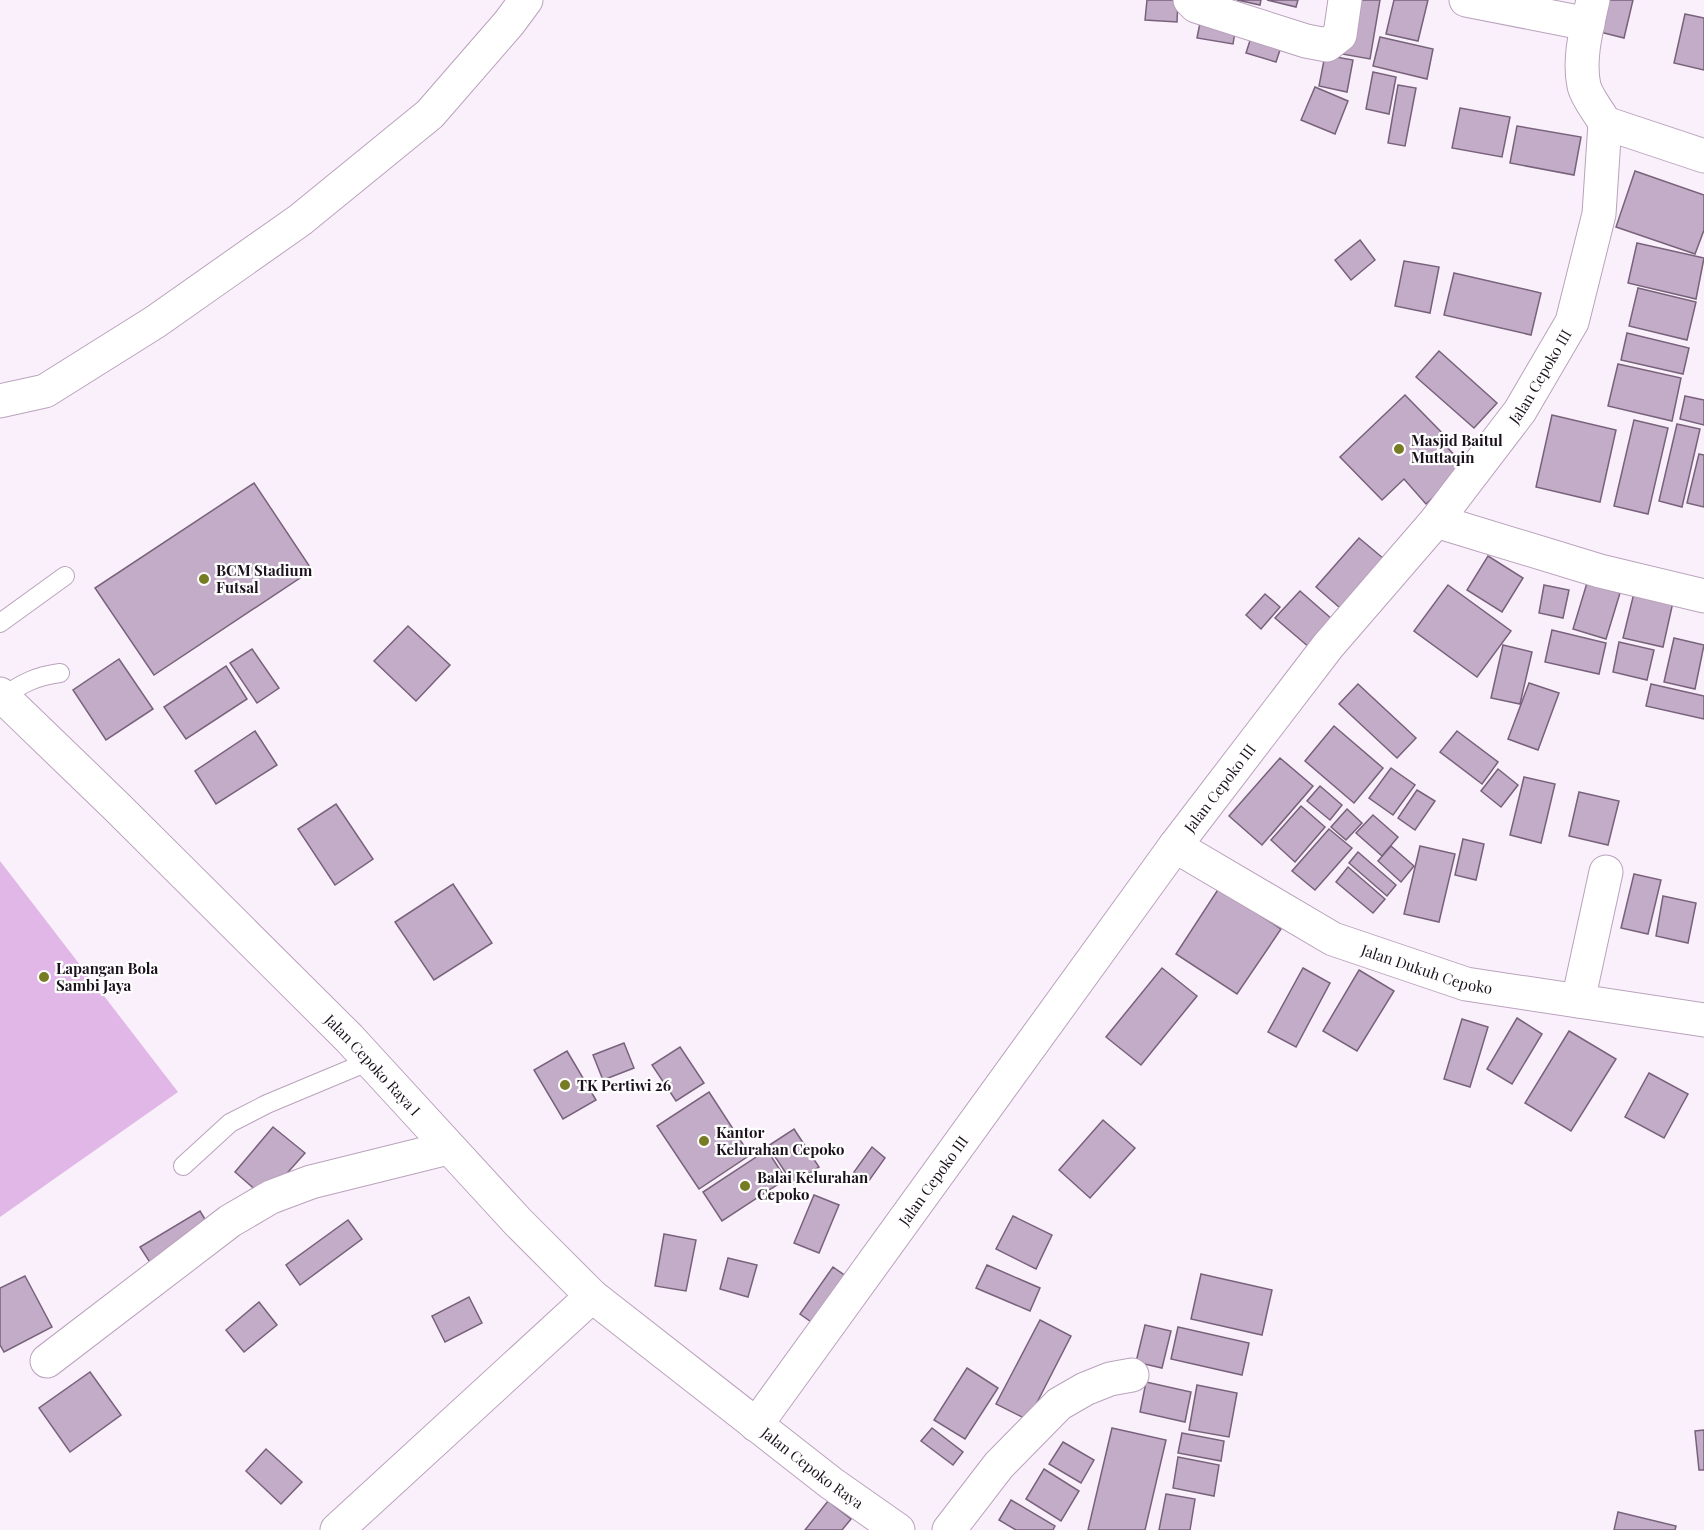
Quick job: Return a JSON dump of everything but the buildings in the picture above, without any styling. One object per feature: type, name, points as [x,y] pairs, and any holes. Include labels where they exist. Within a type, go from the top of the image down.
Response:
[{"type":"street","points":[[0,401],[45,391],[155,322],[300,220],[430,114],[509,23],[526,0]]},
{"type":"street","points":[[1190,0],[1196,6],[1305,41],[1327,45],[1340,35],[1345,0]]},
{"type":"street","points":[[1466,0],[1590,12],[1582,65],[1585,87],[1605,123],[1704,156]]},
{"type":"street","name":"Jalan Cepoko III","points":[[756,1425],[1175,846],[1328,646],[1436,521],[1520,411],[1572,322],[1599,214],[1605,123]]},
{"type":"street","points":[[1436,521],[1600,571],[1704,596]]},
{"type":"street","name":"Jalan Cepoko Raya I","points":[[1,696],[118,808],[370,1061],[448,1148],[592,1296],[756,1425]]},
{"type":"street","name":"Jalan Dukuh Cepoko","points":[[1175,846],[1333,939],[1466,984],[1704,1020]]},
{"type":"street","points":[[1578,1001],[1606,872]]},
{"type":"street","points":[[47,1361],[230,1221],[271,1197],[311,1182],[448,1148]]},
{"type":"street","points":[[337,1530],[592,1296]]},
{"type":"street","points":[[949,1530],[999,1465],[1059,1404],[1085,1389],[1110,1379],[1132,1375]]},
{"type":"street","name":"Jalan Cepoko Raya","points":[[756,1425],[831,1483],[898,1530]]},
{"type":"lane","points":[[0,623],[65,576]]},
{"type":"lane","points":[[1,696],[24,682],[42,675],[60,673]]},
{"type":"lane","points":[[183,1166],[230,1124],[267,1104],[370,1061]]},
{"type":"shaded area","name":"Lapangan Bola Sambi Jaya","points":[[0,861],[178,1092],[0,1217]]},
{"type":"place","name":"Masjid Baitul Muttaqin","points":[[1399,449]]},
{"type":"place","name":"BCM Stadium Futsal","points":[[204,579]]},
{"type":"place","name":"Lapangan Bola Sambi Jaya","points":[[44,977]]},
{"type":"place","name":"TK Pertiwi 26","points":[[565,1085]]},
{"type":"place","name":"Kantor Kelurahan Cepoko","points":[[704,1141]]},
{"type":"place","name":"Balai Kelurahan Cepoko","points":[[745,1186]]}]
